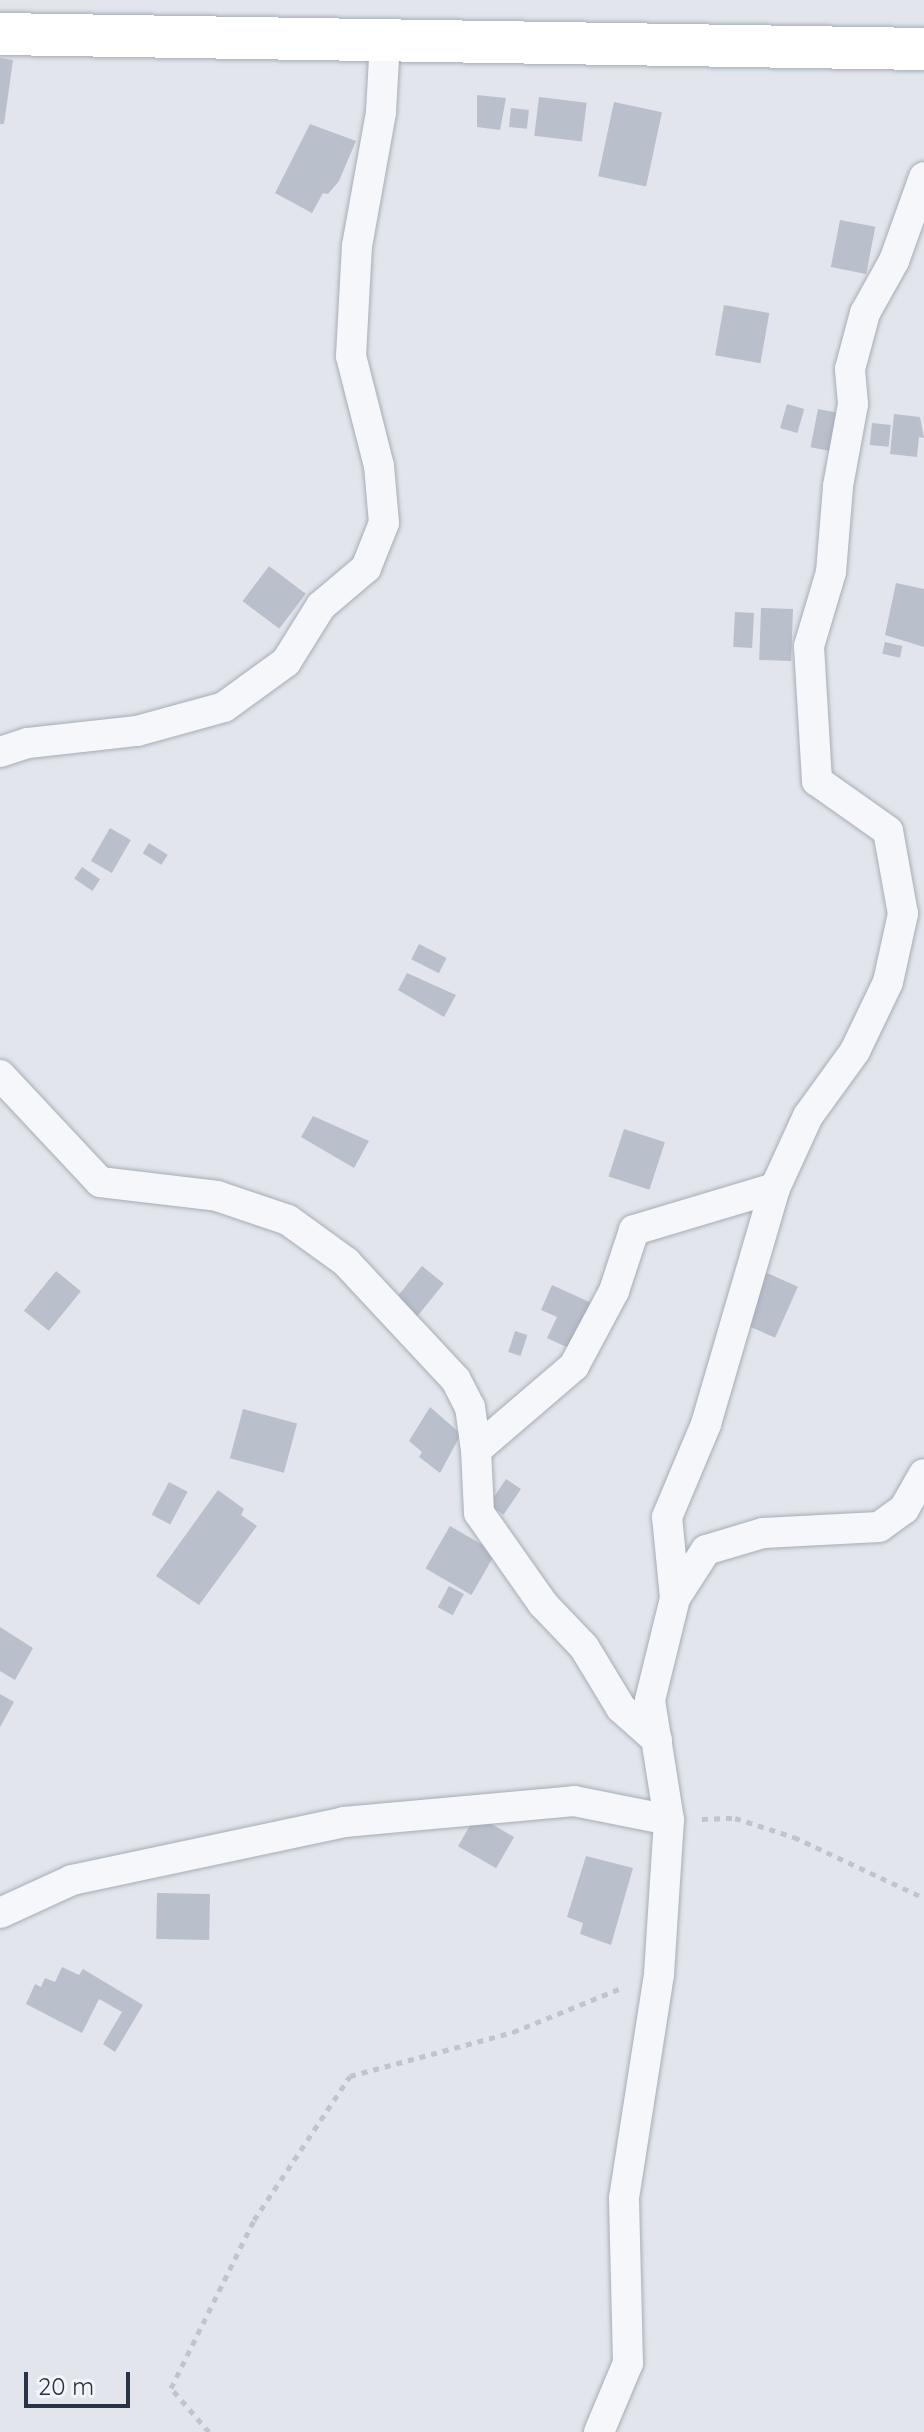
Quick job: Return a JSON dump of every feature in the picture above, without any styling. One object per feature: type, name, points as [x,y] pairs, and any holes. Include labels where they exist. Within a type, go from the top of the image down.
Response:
[{"type":"street","points":[[0,34],[924,49]]},
{"type":"street","points":[[0,752],[28,743],[137,731],[224,707],[286,662],[321,606],[366,568],[384,523],[379,466],[351,356],[357,246],[381,112],[385,40]]},
{"type":"street","points":[[675,1598],[667,1517],[706,1424],[775,1188],[808,1116],[855,1051],[888,982],[903,914],[888,831],[817,781],[809,646],[831,572],[838,486],[853,404],[850,369],[865,313],[894,261],[924,177]]},
{"type":"street","points":[[0,1075],[100,1182],[217,1196],[288,1220],[346,1262],[456,1380],[470,1407],[479,1513],[543,1604],[584,1647],[621,1708],[657,1740]]},
{"type":"street","points":[[476,1450],[574,1366],[614,1291],[634,1230],[775,1188]]},
{"type":"street","points":[[599,2432],[628,2363],[624,2198],[659,1974],[669,1820],[650,1700],[675,1598],[706,1550],[763,1533],[879,1527],[904,1509],[924,1474]]},
{"type":"street","points":[[0,1913],[72,1880],[344,1822],[574,1801],[669,1820]]},
{"type":"path","points":[[669,1820],[735,1818],[808,1842],[924,1898]]},
{"type":"path","points":[[209,2432],[171,2388],[254,2220],[350,2076],[513,2032],[659,1974]]},
{"type":"building","points":[[0,58],[13,60],[4,124],[0,124]]},
{"type":"building","points":[[477,95],[506,98],[500,130],[477,127]]},
{"type":"building","points":[[539,97],[587,103],[582,142],[534,136]]},
{"type":"building","points":[[614,102],[662,112],[646,187],[598,176]]},
{"type":"building","points":[[511,108],[529,110],[527,129],[509,127]]},
{"type":"building","points":[[310,124],[356,141],[339,181],[328,194],[323,193],[312,213],[275,193]]},
{"type":"building","points":[[840,220],[875,227],[866,274],[831,267]]},
{"type":"building","points":[[724,305],[769,313],[760,363],[715,355]]},
{"type":"building","points":[[787,404],[804,409],[797,433],[780,428]]},
{"type":"building","points":[[818,409],[843,414],[835,452],[811,447]]},
{"type":"building","points":[[894,414],[920,417],[924,438],[919,437],[917,457],[890,454]]},
{"type":"building","points":[[872,423],[891,425],[889,447],[870,445]]},
{"type":"building","points":[[269,566],[306,594],[279,629],[243,601]]},
{"type":"building","points":[[896,583],[924,589],[924,647],[885,635]]},
{"type":"building","points":[[761,608],[793,609],[791,661],[759,660]]},
{"type":"building","points":[[735,612],[754,613],[752,648],[733,647]]},
{"type":"building","points":[[885,642],[903,646],[900,658],[882,654]]},
{"type":"building","points":[[110,828],[131,840],[112,873],[91,861]]},
{"type":"building","points":[[149,843],[168,855],[161,865],[143,853]]},
{"type":"building","points":[[82,867],[100,879],[92,891],[74,879]]},
{"type":"building","points":[[419,944],[447,958],[439,973],[411,959]]},
{"type":"building","points":[[407,973],[456,995],[444,1017],[398,990]]},
{"type":"building","points":[[313,1116],[369,1141],[354,1168],[301,1137]]},
{"type":"building","points":[[624,1129],[665,1142],[649,1190],[609,1177]]},
{"type":"building","points":[[422,1266],[444,1284],[417,1317],[395,1299]]},
{"type":"building","points":[[56,1271],[81,1291],[49,1331],[24,1311]]},
{"type":"building","points":[[765,1272],[798,1287],[775,1338],[742,1323]]},
{"type":"building","points":[[552,1285],[596,1305],[575,1351],[547,1338],[557,1317],[541,1310]]},
{"type":"building","points":[[515,1331],[527,1335],[521,1356],[508,1352]]},
{"type":"building","points":[[430,1407],[461,1434],[440,1473],[419,1457],[422,1452],[409,1441]]},
{"type":"building","points":[[243,1409],[297,1423],[284,1473],[230,1458]]},
{"type":"building","points":[[506,1479],[521,1489],[504,1515],[489,1505]]},
{"type":"building","points":[[169,1482],[188,1492],[170,1525],[152,1515]]},
{"type":"building","points":[[218,1490],[244,1509],[241,1515],[257,1526],[199,1605],[156,1576]]},
{"type":"building","points":[[450,1526],[496,1552],[471,1595],[426,1568]]},
{"type":"building","points":[[449,1586],[464,1594],[453,1615],[438,1607]]},
{"type":"building","points":[[0,1627],[33,1648],[15,1680],[0,1671]]},
{"type":"building","points":[[0,1694],[14,1702],[0,1727]]},
{"type":"building","points":[[476,1815],[514,1837],[496,1868],[458,1846]]},
{"type":"building","points":[[586,1856],[633,1868],[611,1945],[580,1934],[583,1923],[567,1917]]},
{"type":"building","points":[[157,1893],[210,1894],[209,1940],[156,1939]]},
{"type":"building","points":[[62,1967],[79,1975],[83,1969],[143,2005],[115,2052],[103,2044],[122,2012],[99,1999],[82,2033],[26,2004],[35,1984],[41,1987],[45,1978],[55,1982]]}]
